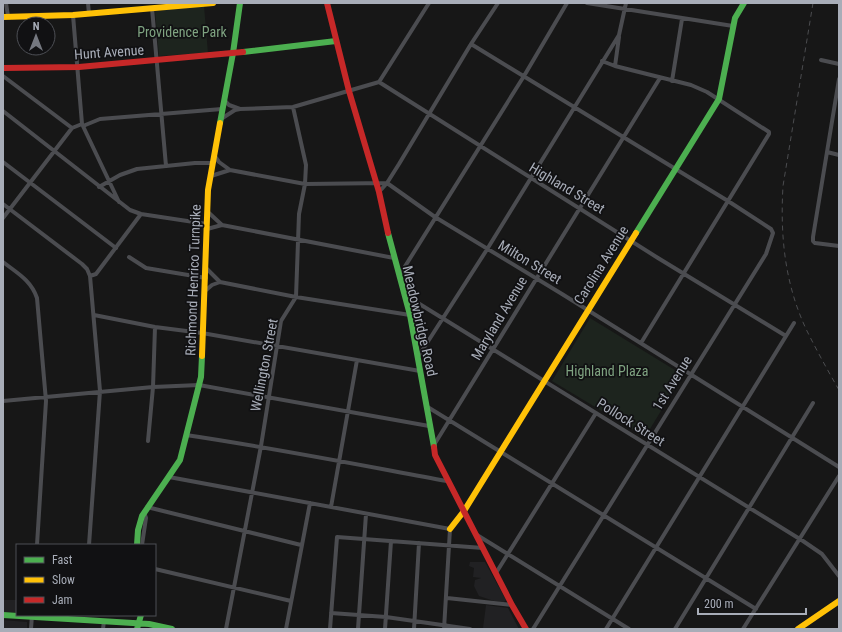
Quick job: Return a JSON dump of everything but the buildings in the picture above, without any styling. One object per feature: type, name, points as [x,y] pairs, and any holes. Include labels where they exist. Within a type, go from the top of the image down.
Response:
[{"type":"street","points":[[6,3],[5,16],[73,15],[213,3]]},
{"type":"street","points":[[88,3],[89,14]]},
{"type":"street","name":"Richmond Henrico Turnpike","points":[[138,544],[138,530],[145,510],[180,460],[202,372],[202,333],[206,278],[208,192],[233,53],[240,3]]},
{"type":"street","name":"Meadowbridge Road","points":[[327,3],[349,91],[379,192],[394,258],[410,315],[435,455],[447,481],[526,629]]},
{"type":"street","points":[[220,119],[235,110],[293,107],[379,82],[428,3]]},
{"type":"street","points":[[379,192],[430,115],[471,44],[498,3]]},
{"type":"street","points":[[399,277],[479,146],[524,76],[567,3]]},
{"type":"street","points":[[587,3],[733,26]]},
{"type":"street","points":[[615,66],[619,35],[626,3]]},
{"type":"street","name":"Carolina Avenue","points":[[450,529],[464,511],[501,452],[719,100],[735,18],[744,3]]},
{"type":"street","points":[[152,8],[166,166]]},
{"type":"street","points":[[73,15],[82,125],[119,202]]},
{"type":"street","points":[[672,81],[682,19]]},
{"type":"street","points":[[418,358],[619,35]]},
{"type":"street","name":"Hunt Avenue","points":[[3,68],[77,67],[156,61],[336,41]]},
{"type":"street","points":[[471,44],[728,201]]},
{"type":"street","points":[[821,60],[839,64]]},
{"type":"street","points":[[602,61],[615,66],[691,85],[707,92],[769,132],[641,343]]},
{"type":"street","points":[[3,76],[72,128]]},
{"type":"street","name":"Maryland Avenue","points":[[433,447],[660,78]]},
{"type":"street","points":[[839,79],[814,232],[814,242],[839,246]]},
{"type":"street","name":"Highland Street","points":[[379,82],[530,178],[786,336]]},
{"type":"street","points":[[224,100],[229,105],[240,109]]},
{"type":"street","points":[[293,107],[306,165],[305,184],[299,214],[297,239],[296,297]]},
{"type":"street","points":[[3,218],[72,128],[100,119],[222,109]]},
{"type":"street","points":[[3,111],[130,210],[141,214],[207,227],[222,225],[394,258]]},
{"type":"street","points":[[827,152],[839,154]]},
{"type":"street","points":[[214,156],[219,162],[230,170],[305,184],[386,183]]},
{"type":"street","points":[[3,162],[116,248]]},
{"type":"street","points":[[99,187],[125,173],[137,169],[195,163],[213,163]]},
{"type":"street","points":[[211,176],[230,170]]},
{"type":"street","name":"Milton Street","points":[[386,183],[435,217],[588,310],[839,467]]},
{"type":"street","name":"1st Avenue","points":[[533,629],[766,254],[773,239],[774,233],[771,229],[728,201]]},
{"type":"street","points":[[3,204],[82,264],[87,269],[90,276],[100,391],[89,544]]},
{"type":"street","points":[[208,212],[222,225]]},
{"type":"street","points":[[90,276],[96,274],[141,214]]},
{"type":"street","points":[[129,257],[146,268],[206,278]]},
{"type":"street","points":[[4,265],[24,277],[31,285],[35,294],[46,396],[37,544]]},
{"type":"street","points":[[206,268],[220,282]]},
{"type":"street","points":[[205,291],[212,285],[220,282],[296,297],[410,315]]},
{"type":"street","name":"Pollock Street","points":[[404,295],[800,539],[822,554],[839,576]]},
{"type":"street","name":"Wellington Street","points":[[226,629],[261,446],[281,321],[296,297]]},
{"type":"street","points":[[94,315],[420,371]]},
{"type":"street","points":[[606,629],[794,323]]},
{"type":"street","points":[[148,441],[155,326]]},
{"type":"street","points":[[332,507],[357,360]]},
{"type":"street","points":[[3,401],[100,391],[199,385],[429,426]]},
{"type":"street","points":[[675,629],[813,403]]},
{"type":"street","points":[[426,406],[756,609]]},
{"type":"street","points":[[496,573],[596,413]]},
{"type":"street","points":[[186,435],[261,446],[339,462],[447,481]]},
{"type":"street","points":[[743,629],[839,476]]},
{"type":"street","points":[[169,477],[450,529],[447,598],[444,627]]},
{"type":"street","points":[[286,629],[310,503]]},
{"type":"street","points":[[142,544],[146,518],[145,510],[301,545]]},
{"type":"street","points":[[358,629],[366,514]]},
{"type":"street","points":[[477,535],[629,629]]},
{"type":"street","points":[[330,629],[337,537],[483,548]]},
{"type":"street","points":[[385,629],[391,541]]},
{"type":"street","points":[[414,629],[419,543]]},
{"type":"street","points":[[156,569],[291,601]]},
{"type":"street","points":[[447,598],[512,605]]},
{"type":"street","points":[[798,629],[839,601]]},
{"type":"street","points":[[331,613],[386,617],[444,627],[470,629]]},
{"type":"street","points":[[3,615],[16,615]]},
{"type":"street","points":[[31,629],[32,616],[83,618],[172,629]]},
{"type":"street","points":[[138,626],[140,616]]},
{"type":"street","points":[[103,629],[104,621]]},
{"type":"shaded area","points":[[470,562],[485,562],[506,600],[504,602],[494,601],[479,596],[474,586],[475,580],[481,578],[473,577],[474,568],[469,566]]},
{"type":"shaded area","points":[[4,600],[16,600],[16,612],[4,612]]},
{"type":"shaded area","points":[[486,605],[508,608],[519,629],[483,628]]},
{"type":"shaded area","points":[[3,620],[27,622],[27,629],[3,629]]},
{"type":"green space","name":"Providence Park","points":[[204,6],[208,53],[159,56],[155,11]]},
{"type":"green space","name":"Highland Plaza","points":[[590,318],[683,375],[645,437],[552,381]]},
{"type":"railway","points":[[813,3],[783,186],[783,242],[789,278],[800,314],[807,331],[839,390]]},
{"type":"traffic: fast","points":[[220,123],[233,53],[240,3]]},
{"type":"traffic: fast","points":[[636,233],[719,99],[735,18],[744,3]]},
{"type":"traffic: fast","points":[[243,52],[336,41]]},
{"type":"traffic: fast","points":[[388,233],[410,315],[434,447]]},
{"type":"traffic: fast","points":[[137,544],[138,530],[142,516],[180,460],[201,377],[202,356]]},
{"type":"traffic: fast","points":[[3,615],[16,616]]},
{"type":"traffic: fast","points":[[19,616],[149,624],[172,629]]},
{"type":"traffic: fast","points":[[137,629],[141,616]]},
{"type":"traffic: slow","points":[[3,17],[73,15],[213,3]]},
{"type":"traffic: slow","points":[[202,356],[208,190],[220,123]]},
{"type":"traffic: slow","points":[[450,529],[464,511],[636,233]]},
{"type":"traffic: slow","points":[[798,629],[839,601]]},
{"type":"traffic: jam","points":[[327,3],[349,91],[379,192],[388,233]]},
{"type":"traffic: jam","points":[[3,68],[79,67],[243,52]]},
{"type":"traffic: jam","points":[[434,447],[435,455],[512,605],[526,629]]}]
